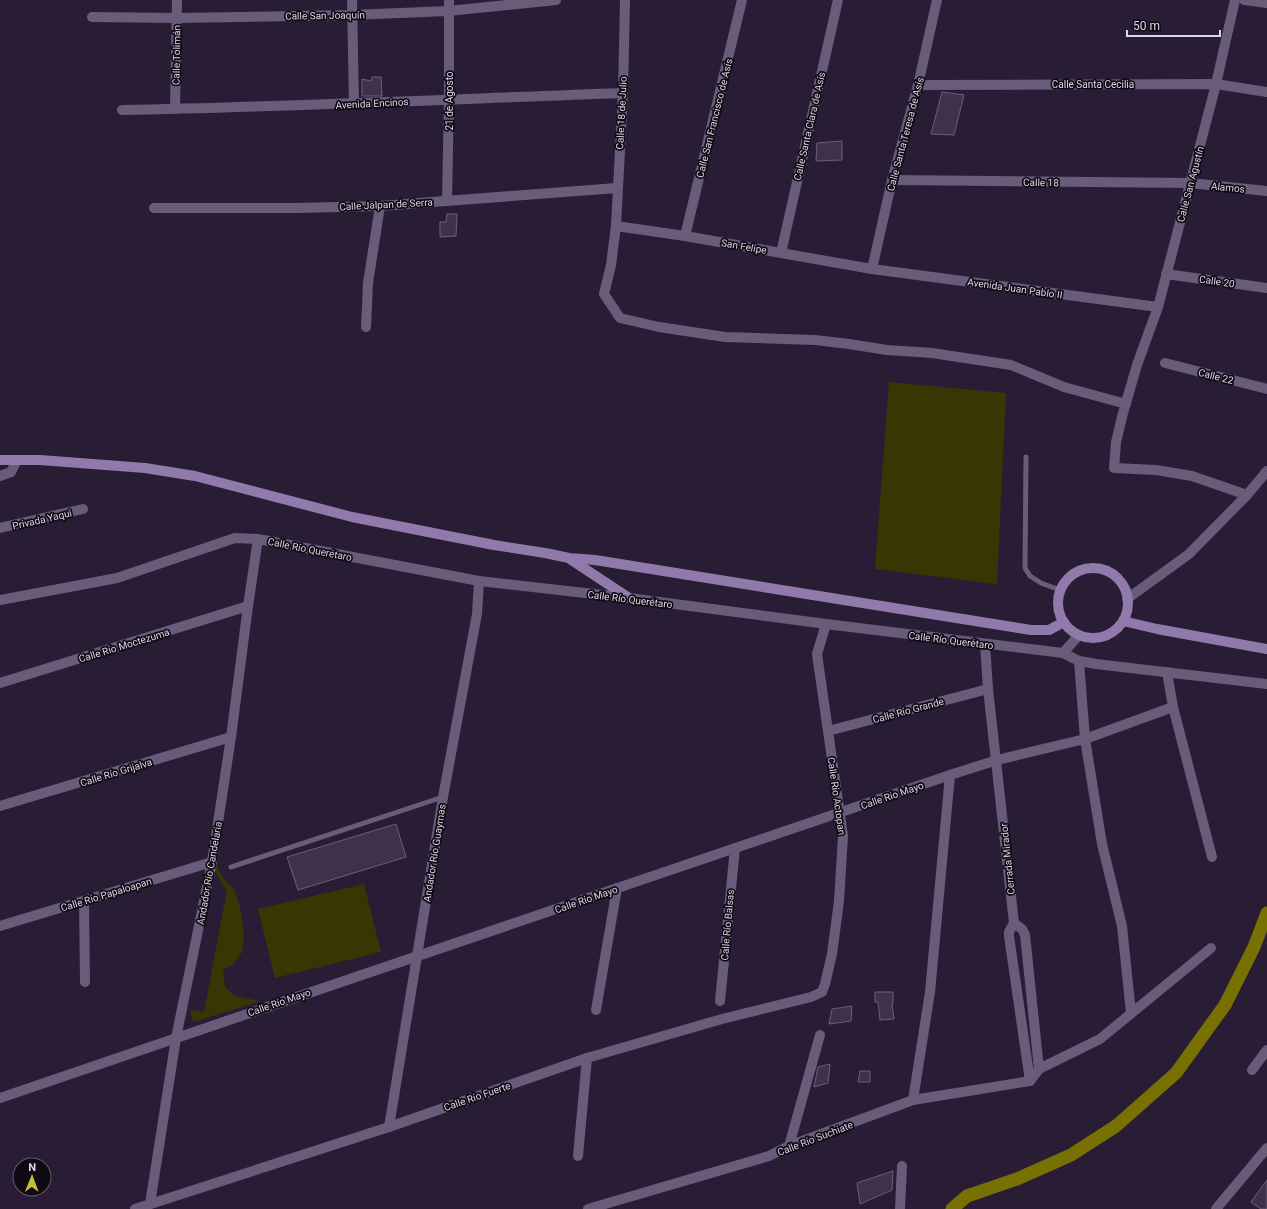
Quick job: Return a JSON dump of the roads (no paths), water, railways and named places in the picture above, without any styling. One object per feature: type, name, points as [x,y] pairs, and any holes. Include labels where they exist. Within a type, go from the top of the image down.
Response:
[{"type":"main road","points":[[0,460],[40,460],[145,468],[195,476],[352,517],[569,558],[595,560],[1031,630],[1049,630],[1064,622]]},
{"type":"main road","points":[[569,558],[629,598]]},
{"type":"main road","points":[[1092,568],[1112,574],[1119,580],[1125,589],[1127,599],[1127,610],[1123,621],[1117,628],[1108,634],[1099,637],[1089,638],[1070,630],[1059,612],[1058,601],[1060,590],[1065,582],[1082,570],[1092,568]]},
{"type":"main road","points":[[1123,621],[1157,629],[1267,649]]},
{"type":"street","name":"Calle Tolimán","points":[[175,109],[177,0]]},
{"type":"street","points":[[352,0],[354,104]]},
{"type":"street","name":"21 de Agosto","points":[[447,201],[449,0]]},
{"type":"street","name":"Calle San Joaquín","points":[[92,17],[177,18],[352,15],[448,11],[556,0]]},
{"type":"street","name":"Calle 18 de Julio","points":[[625,0],[623,93],[616,226],[611,265],[604,294],[620,318],[659,327],[725,337],[815,340],[887,350],[932,353],[1010,365],[1064,387],[1126,404]]},
{"type":"street","name":"Calle San Francisco de Asís","points":[[685,236],[742,0]]},
{"type":"street","name":"Calle Santa Clara de Asís","points":[[781,253],[838,0]]},
{"type":"street","name":"Calle Santa Teresa de Asís","points":[[872,269],[892,180],[918,85],[937,0]]},
{"type":"street","name":"Calle San Agustín","points":[[1235,0],[1216,84],[1158,307],[1137,365],[1116,442],[1114,468],[1156,470],[1192,476],[1247,495]]},
{"type":"street","points":[[1244,0],[1267,3]]},
{"type":"street","name":"Calle Santa Cecilia","points":[[918,85],[1216,84],[1267,92]]},
{"type":"street","name":"Avenida Encinos","points":[[122,110],[354,104],[623,93]]},
{"type":"street","name":"Calle 18","points":[[892,180],[1190,183]]},
{"type":"street","name":"Alamos","points":[[1190,183],[1267,191]]},
{"type":"street","name":"Calle Jalpan de Serra","points":[[154,208],[297,208],[380,206],[617,188]]},
{"type":"street","points":[[366,328],[368,283],[380,206]]},
{"type":"street","name":"San Felipe","points":[[616,226],[685,236],[872,269]]},
{"type":"street","name":"Avenida Juan Pablo II","points":[[872,269],[1158,307]]},
{"type":"street","name":"Calle 20","points":[[1166,274],[1267,288]]},
{"type":"street","name":"Calle 22","points":[[1165,363],[1267,389]]},
{"type":"street","points":[[0,476],[10,472],[17,460]]},
{"type":"street","points":[[1127,599],[1189,554],[1247,495],[1267,471]]},
{"type":"street","name":"Privada Yaqui","points":[[0,528],[83,509]]},
{"type":"street","name":"Calle Río Querétaro","points":[[0,600],[117,578],[235,538],[258,539],[479,580],[1063,653],[1079,661],[1267,684]]},
{"type":"street","name":"Andador Río Candelaria","points":[[150,1204],[176,1038],[212,862],[258,539]]},
{"type":"street","name":"Andador Río Guaymas","points":[[389,1127],[443,797],[477,614],[479,580]]},
{"type":"street","name":"Calle Río Moctezuma","points":[[0,683],[248,606]]},
{"type":"street","name":"Calle Río Actopan","points":[[822,992],[832,954],[839,901],[843,836],[817,654],[826,624]]},
{"type":"street","points":[[1063,653],[1079,635]]},
{"type":"street","name":"Cerrada Mirador","points":[[985,644],[988,689],[1014,923]]},
{"type":"street","points":[[1079,661],[1084,739],[1102,844],[1122,926],[1131,1013]]},
{"type":"street","points":[[1167,672],[1173,707],[1212,856]]},
{"type":"street","name":"Calle Río Grande","points":[[828,731],[988,689]]},
{"type":"street","name":"Calle Río Mayo","points":[[0,1098],[950,775],[997,760],[1084,739],[1173,707]]},
{"type":"street","name":"Calle Río Grijalva","points":[[0,806],[231,737]]},
{"type":"street","points":[[913,1100],[930,992],[950,775]]},
{"type":"street","name":"Calle Río Balsas","points":[[720,1001],[735,848]]},
{"type":"street","name":"Calle Río Papaloapan","points":[[0,926],[212,862]]},
{"type":"street","points":[[596,1010],[617,888]]},
{"type":"street","points":[[84,901],[85,982]]},
{"type":"street","points":[[1030,1081],[1009,936],[1009,932],[1014,923],[1022,929],[1025,935],[1039,1069]]},
{"type":"street","points":[[1030,1081],[1039,1069],[1100,1040],[1211,948]]},
{"type":"street","name":"Calle Río Fuerte","points":[[135,1209],[389,1127],[587,1058],[722,1019],[811,997],[822,992]]},
{"type":"street","points":[[789,1146],[820,1035]]},
{"type":"street","points":[[1252,1070],[1267,1050]]},
{"type":"street","points":[[578,1156],[587,1058]]},
{"type":"street","name":"Calle Río Suchiate","points":[[588,1209],[769,1156],[789,1146],[913,1100],[1030,1081]]},
{"type":"street","points":[[1216,1209],[1265,1152]]},
{"type":"street","points":[[900,1209],[902,1166]]},
{"type":"lane","points":[[1026,457],[1025,568],[1030,576],[1041,583],[1060,590]]},
{"type":"lane","points":[[231,868],[443,797]]},
{"type":"waterway","points":[[952,1209],[967,1196],[1017,1179],[1071,1155],[1116,1126],[1176,1073],[1225,1005],[1254,947],[1267,913]]}]
